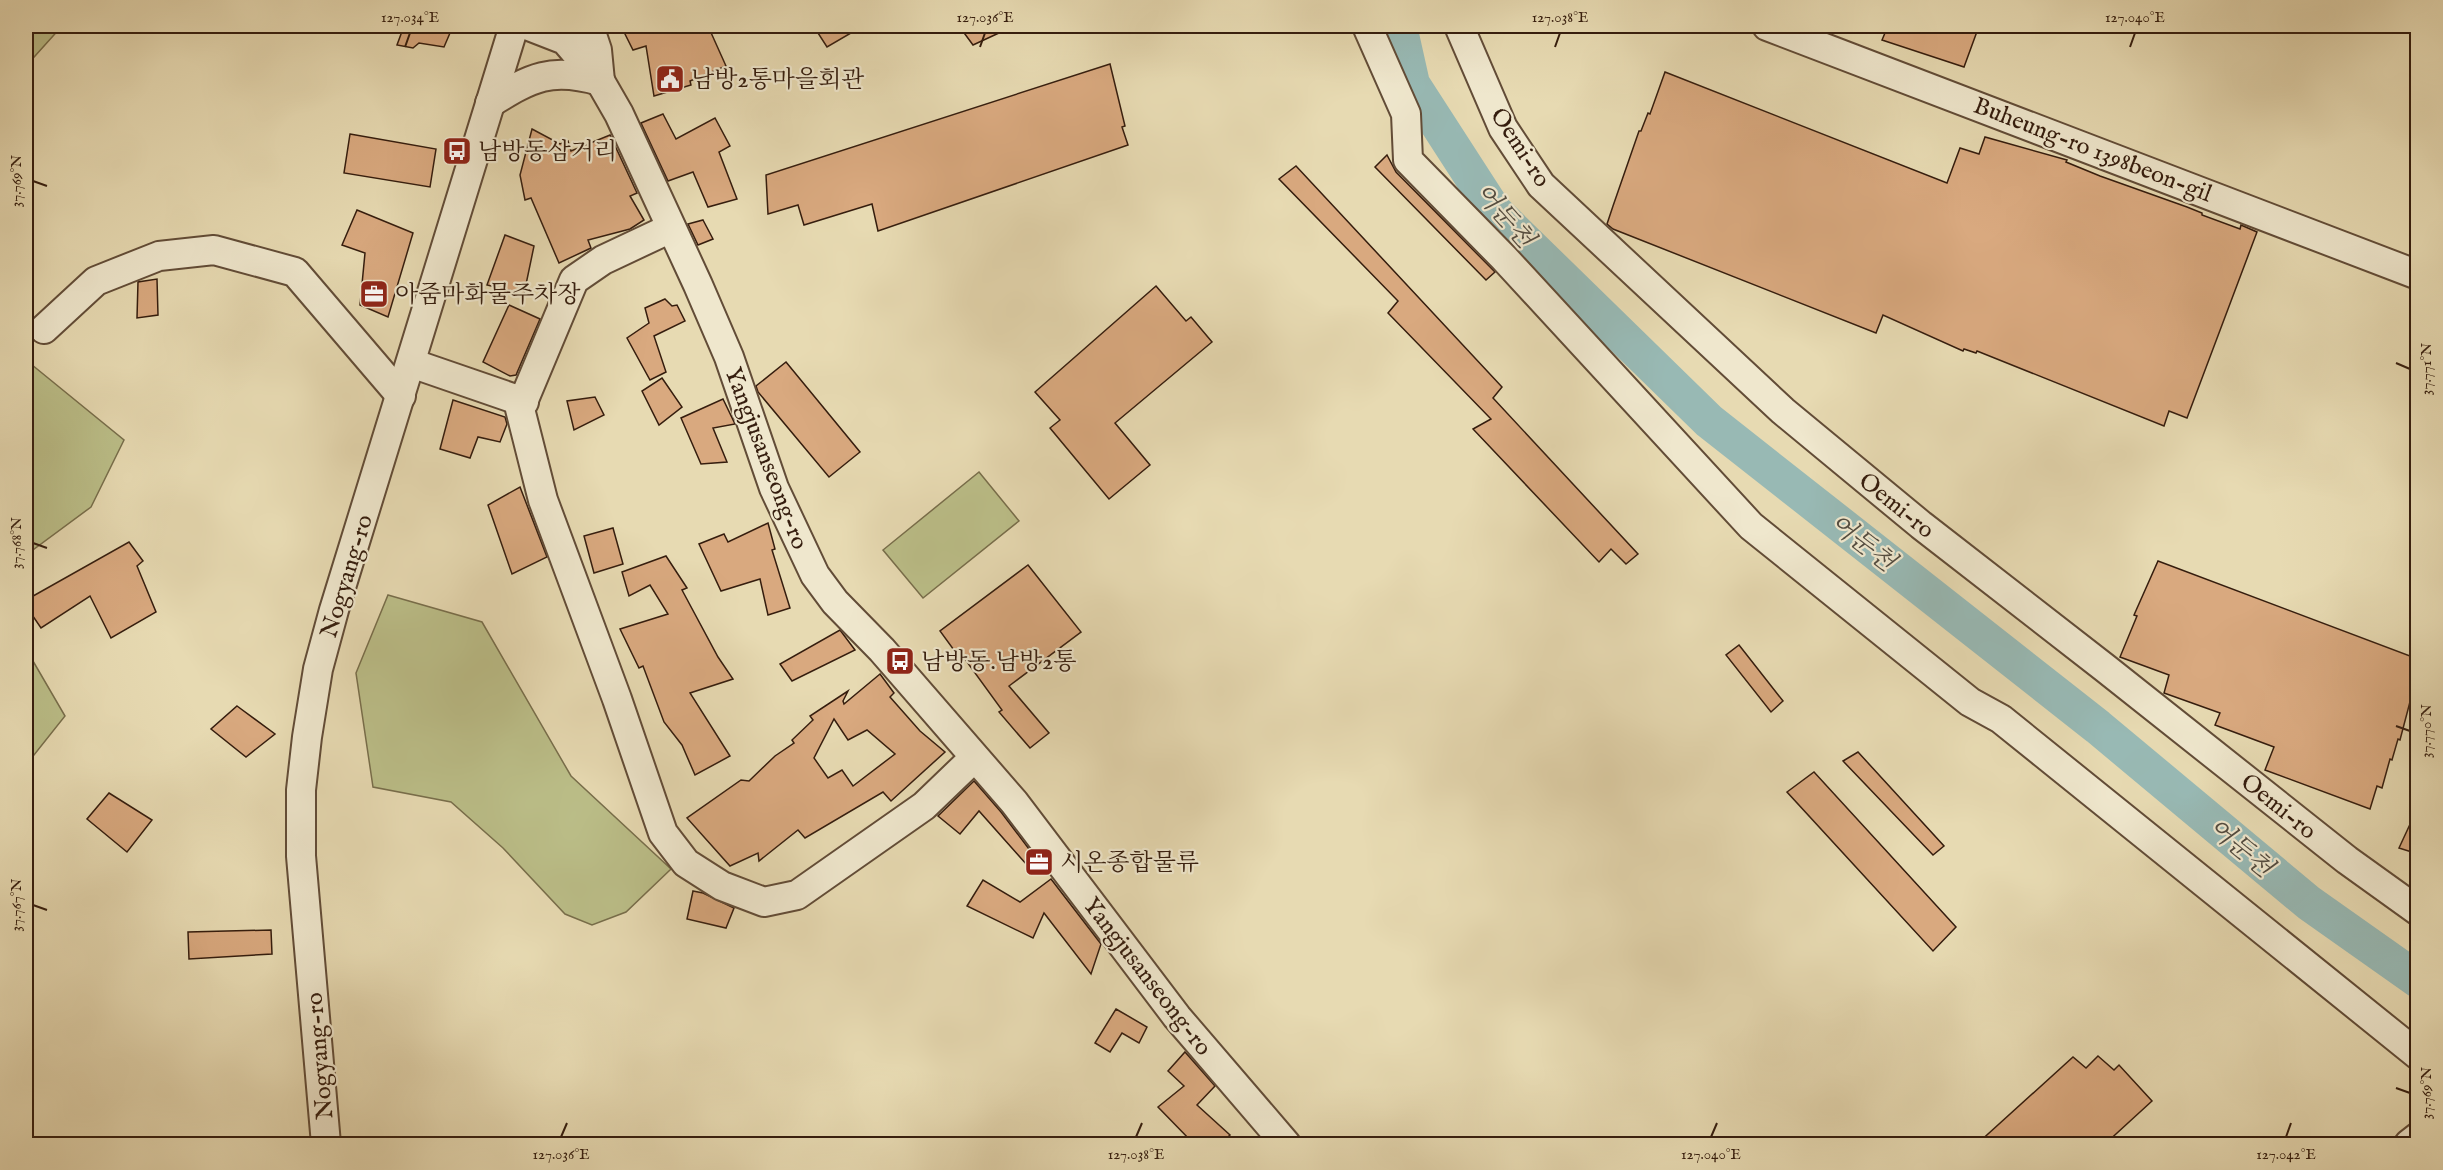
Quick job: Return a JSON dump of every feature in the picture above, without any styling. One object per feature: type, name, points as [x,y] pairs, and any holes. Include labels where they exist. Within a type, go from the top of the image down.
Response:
[{"type":"street","name":"Nogyang-ro","points":[[326,1144],[301,856],[301,790],[306,737],[318,669],[334,610],[514,26]]},
{"type":"street","name":"Yangjusanseong-ro","points":[[529,26],[565,40],[600,81],[619,114],[729,357],[774,488],[815,575],[835,602],[882,650],[1014,802],[1177,1017],[1286,1144]]},
{"type":"street","points":[[490,103],[525,81],[557,74],[575,74],[600,81],[597,50],[589,26]]},
{"type":"street","points":[[1366,26],[1406,114],[1408,160],[1504,258],[1752,526],[1970,702],[2001,719],[2418,1055]]},
{"type":"street","name":"Oemi-ro","points":[[1459,26],[1503,128],[1541,185],[1783,411],[1921,525],[2347,860],[2418,911]]},
{"type":"street","name":"Buheung-ro 1398beon-gil","points":[[1767,26],[2418,275]]},
{"type":"street","points":[[672,228],[603,260],[573,280],[520,410],[543,500],[617,699],[663,833],[686,862],[722,886],[764,902],[797,895],[924,806],[974,758]]},
{"type":"street","points":[[44,329],[96,281],[159,256],[214,250],[295,272],[401,396]]},
{"type":"street","points":[[411,363],[524,402]]},
{"type":"street","points":[[2409,1144],[2418,1137]]},
{"type":"green space","points":[[26,26],[62,26],[26,66]]},
{"type":"green space","points":[[26,360],[124,440],[91,507],[26,555]]},
{"type":"green space","points":[[979,472],[1019,521],[923,598],[883,550]]},
{"type":"green space","points":[[388,595],[482,622],[571,776],[671,869],[626,912],[592,925],[565,914],[503,848],[451,802],[373,787],[356,673]]},
{"type":"green space","points":[[26,649],[65,716],[26,765]]},
{"type":"building","points":[[404,26],[453,26],[444,47],[419,43],[413,48],[397,45]]},
{"type":"building","points":[[621,26],[708,26],[726,66],[690,81],[691,85],[654,96],[646,46],[633,50]]},
{"type":"building","points":[[831,26],[863,26],[827,47],[818,33]]},
{"type":"building","points":[[959,26],[1014,26],[973,45]]},
{"type":"building","points":[[1888,26],[1979,26],[1964,67],[1882,40]]},
{"type":"building","points":[[1110,64],[1125,126],[1122,127],[1128,145],[878,231],[872,204],[804,225],[798,205],[768,214],[766,175]]},
{"type":"building","points":[[1665,72],[1947,183],[1960,148],[1979,154],[1985,137],[2067,160],[2066,162],[2100,176],[2187,207],[2202,215],[2240,229],[2241,225],[2257,232],[2187,418],[2169,411],[2164,426],[1977,351],[1976,353],[1964,349],[1963,351],[1883,315],[1876,333],[1613,229],[1607,224],[1639,131],[1648,113],[1650,114]]},
{"type":"building","points":[[663,114],[676,139],[715,118],[730,146],[719,152],[737,199],[708,207],[693,172],[668,181],[641,123]]},
{"type":"building","points":[[532,129],[560,144],[568,141],[571,151],[610,135],[637,193],[630,196],[644,220],[630,229],[588,240],[591,248],[559,263],[531,198],[525,200],[520,175]]},
{"type":"building","points":[[350,134],[436,149],[430,187],[344,173]]},
{"type":"building","points":[[1387,155],[1396,172],[1495,272],[1486,280],[1375,167]]},
{"type":"building","points":[[1296,166],[1502,387],[1493,398],[1638,554],[1626,564],[1611,549],[1599,562],[1473,429],[1491,419],[1388,313],[1398,301],[1279,179]]},
{"type":"building","points":[[357,210],[413,233],[388,317],[360,305],[365,253],[342,245]]},
{"type":"building","points":[[703,220],[713,239],[698,245],[688,224]]},
{"type":"building","points":[[505,235],[534,246],[524,294],[487,285]]},
{"type":"building","points":[[157,279],[158,315],[137,318],[138,282]]},
{"type":"building","points":[[1156,286],[1186,321],[1191,317],[1212,342],[1115,423],[1150,465],[1109,499],[1050,428],[1060,420],[1035,392]]},
{"type":"building","points":[[665,299],[672,306],[677,305],[685,321],[654,336],[666,372],[650,380],[627,338],[649,323],[645,308]]},
{"type":"building","points":[[509,305],[540,319],[516,375],[510,376],[483,362]]},
{"type":"building","points":[[786,362],[860,452],[829,477],[758,392],[756,386]]},
{"type":"building","points":[[662,378],[682,407],[659,425],[642,391]]},
{"type":"building","points":[[595,397],[604,415],[574,430],[567,401]]},
{"type":"building","points":[[723,399],[735,424],[713,428],[727,462],[701,464],[681,418]]},
{"type":"building","points":[[453,400],[505,417],[507,424],[500,442],[478,437],[470,458],[440,449]]},
{"type":"building","points":[[520,487],[547,557],[512,574],[488,505]]},
{"type":"building","points":[[768,523],[775,549],[772,550],[790,608],[768,615],[760,579],[721,591],[699,544],[724,534],[728,542]]},
{"type":"building","points":[[613,528],[623,564],[594,573],[584,536]]},
{"type":"building","points":[[129,542],[143,561],[137,566],[156,612],[111,638],[90,596],[41,628],[26,606],[26,600]]},
{"type":"building","points":[[666,556],[687,588],[682,590],[718,657],[733,679],[690,693],[730,756],[695,775],[682,745],[664,722],[643,666],[639,668],[620,629],[668,614],[650,585],[629,596],[622,572]]},
{"type":"building","points":[[2158,561],[2418,659],[2418,700],[2411,698],[2400,740],[2398,739],[2392,760],[2390,759],[2382,788],[2377,786],[2370,809],[2265,770],[2274,747],[2215,725],[2220,713],[2164,693],[2169,675],[2120,657],[2137,616],[2134,615]]},
{"type":"building","points":[[1028,565],[1081,632],[1009,686],[1049,733],[1030,748],[999,712],[1002,710],[962,655],[959,657],[940,631]]},
{"type":"building","points":[[840,630],[855,650],[792,681],[780,664]]},
{"type":"building","points":[[1739,645],[1783,701],[1771,712],[1726,655]]},
{"type":"building","points":[[880,674],[894,693],[890,697],[920,731],[945,752],[891,801],[883,792],[805,838],[798,830],[759,861],[758,853],[730,866],[687,818],[741,780],[749,781],[775,756],[794,743],[792,740],[813,720],[810,716],[848,691],[843,701],[844,704]],"holes":[[[834,719],[848,740],[867,730],[895,754],[853,786],[842,770],[828,778],[814,758]]]},
{"type":"building","points":[[237,706],[275,734],[246,757],[211,729]]},
{"type":"building","points":[[1858,752],[1944,846],[1933,855],[1843,761]]},
{"type":"building","points":[[1814,772],[1956,927],[1933,951],[1787,792]]},
{"type":"building","points":[[974,781],[1038,861],[1028,866],[979,811],[960,834],[938,816]]},
{"type":"building","points":[[109,793],[152,820],[127,852],[87,819]]},
{"type":"building","points":[[2418,807],[2418,854],[2399,848]]},
{"type":"building","points":[[1051,879],[1101,944],[1091,974],[1044,913],[1033,938],[967,906],[983,880],[1020,902]]},
{"type":"building","points":[[693,891],[703,893],[734,908],[726,928],[687,919]]},
{"type":"building","points":[[271,930],[272,954],[189,959],[188,932]]},
{"type":"building","points":[[1116,1009],[1147,1027],[1139,1043],[1122,1033],[1110,1052],[1095,1043]]},
{"type":"building","points":[[1185,1052],[1215,1086],[1197,1105],[1230,1135],[1220,1144],[1194,1144],[1158,1107],[1184,1086],[1168,1071]]},
{"type":"building","points":[[2098,1056],[2114,1070],[2119,1065],[2152,1101],[2105,1144],[1977,1144],[2073,1057],[2086,1068]]},
{"type":"waterway","name":"어둔천","points":[[1399,26],[1412,84],[1494,211],[1709,421],[2098,727],[2309,903],[2418,980]]},
{"type":"place","name":"남방2통마을회관","points":[[670,79]]},
{"type":"place","name":"남방동삼거리","points":[[457,151]]},
{"type":"place","name":"아줌마화물주차장","points":[[374,294]]},
{"type":"place","name":"남방동.남방2통","points":[[900,661]]},
{"type":"place","name":"시온종합물류","points":[[1039,862]]}]
